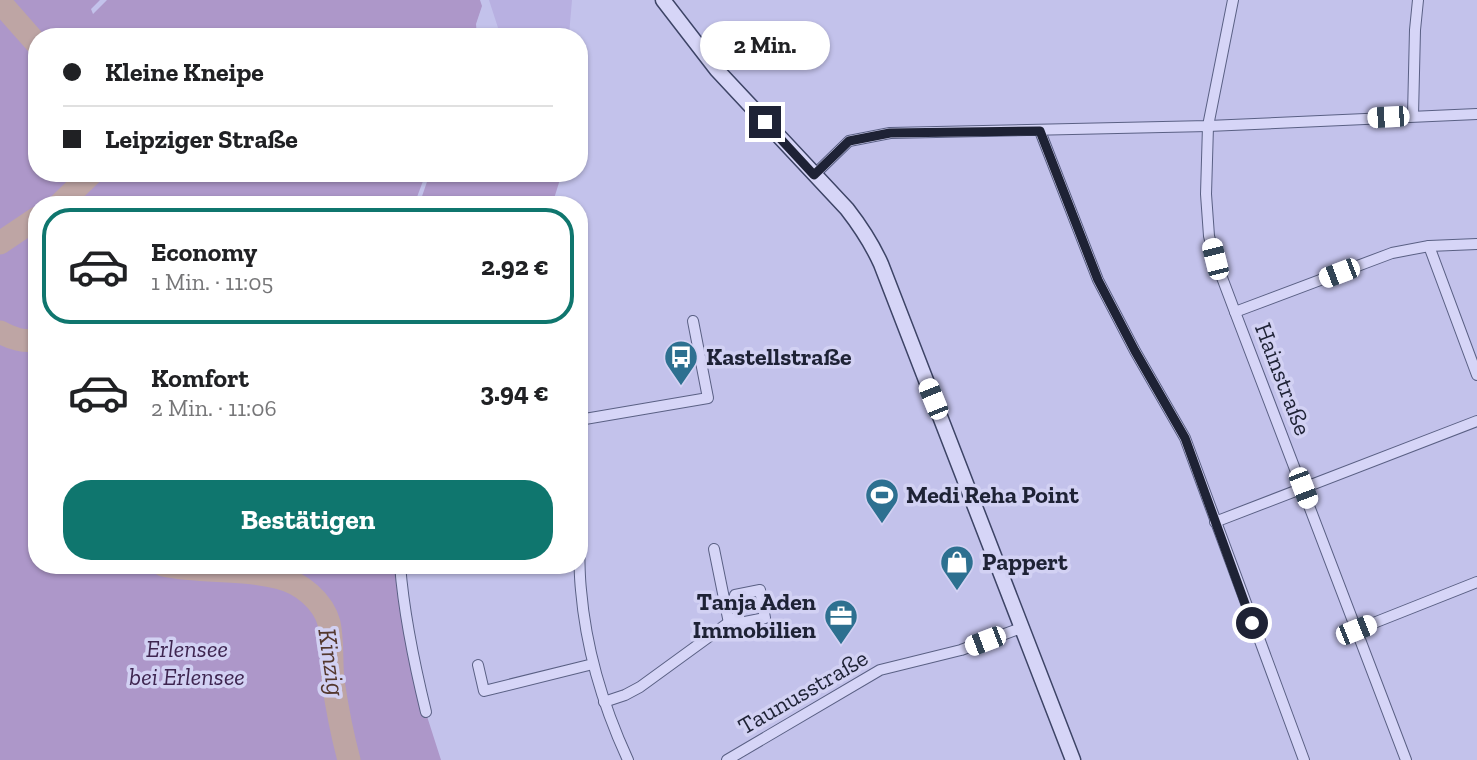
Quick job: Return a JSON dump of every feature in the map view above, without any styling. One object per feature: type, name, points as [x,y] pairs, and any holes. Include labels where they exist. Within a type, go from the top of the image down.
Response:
[{"type":"main road","points":[[663,0],[716,70],[862,227],[877,254],[1073,760]]},
{"type":"street","name":"Hainstraße","points":[[1233,0],[1208,126],[1206,194],[1209,236],[1215,259],[1406,760]]},
{"type":"street","points":[[1413,115],[1415,30],[1419,0]]},
{"type":"street","points":[[814,175],[849,141],[890,133],[1208,126],[1477,114]]},
{"type":"street","points":[[1040,131],[1098,280],[1185,438],[1304,760]]},
{"type":"street","points":[[1235,312],[1392,253],[1429,246],[1477,243]]},
{"type":"street","points":[[1429,246],[1477,375]]},
{"type":"street","points":[[588,418],[708,398],[693,321]]},
{"type":"street","points":[[1215,522],[1477,421]]},
{"type":"street","points":[[714,549],[729,623]]},
{"type":"street","points":[[401,574],[406,618],[426,712]]},
{"type":"street","points":[[580,574],[584,617],[593,664],[604,702],[628,760]]},
{"type":"street","points":[[1356,630],[1477,582]]},
{"type":"street","points":[[604,702],[639,687],[739,615]]},
{"type":"street","name":"Taunusstraße","points":[[727,760],[880,670],[961,650],[1021,628]]},
{"type":"street","points":[[478,665],[484,691],[593,664]]},
{"type":"shaded area","points":[[489,0],[572,0],[570,28],[498,28]]},
{"type":"green space","name":"Erlensee bei Erlensee","points":[[0,0],[100,0],[91,9],[93,14],[107,0],[480,0],[482,6],[476,28],[28,28],[28,182],[423,182],[417,196],[28,196],[28,574],[397,574],[399,604],[408,657],[441,760],[0,760]]},
{"type":"green space","points":[[427,182],[559,182],[555,196],[422,196]]},
{"type":"waterway","name":"Kinzig","points":[[0,2],[28,34]]},
{"type":"waterway","name":"Kinzig","points":[[68,196],[83,182]]},
{"type":"waterway","name":"Kinzig","points":[[0,243],[28,224]]},
{"type":"waterway","name":"Kinzig","points":[[0,332],[28,341]]},
{"type":"waterway","name":"Kinzig","points":[[258,574],[288,580],[303,589],[316,600],[326,615],[331,637],[333,681],[349,760]]},
{"type":"place","name":"Kastellstraße","points":[[681,387]]},
{"type":"place","name":"Medi Reha Point","points":[[882,525]]},
{"type":"place","name":"Pappert","points":[[957,592]]},
{"type":"place","name":"Tanja Aden Immobilien","points":[[841,646]]},
{"type":"route","points":[[765,122],[814,175],[849,141],[890,133],[1040,131],[1098,280],[1185,438],[1252,623]]}]
